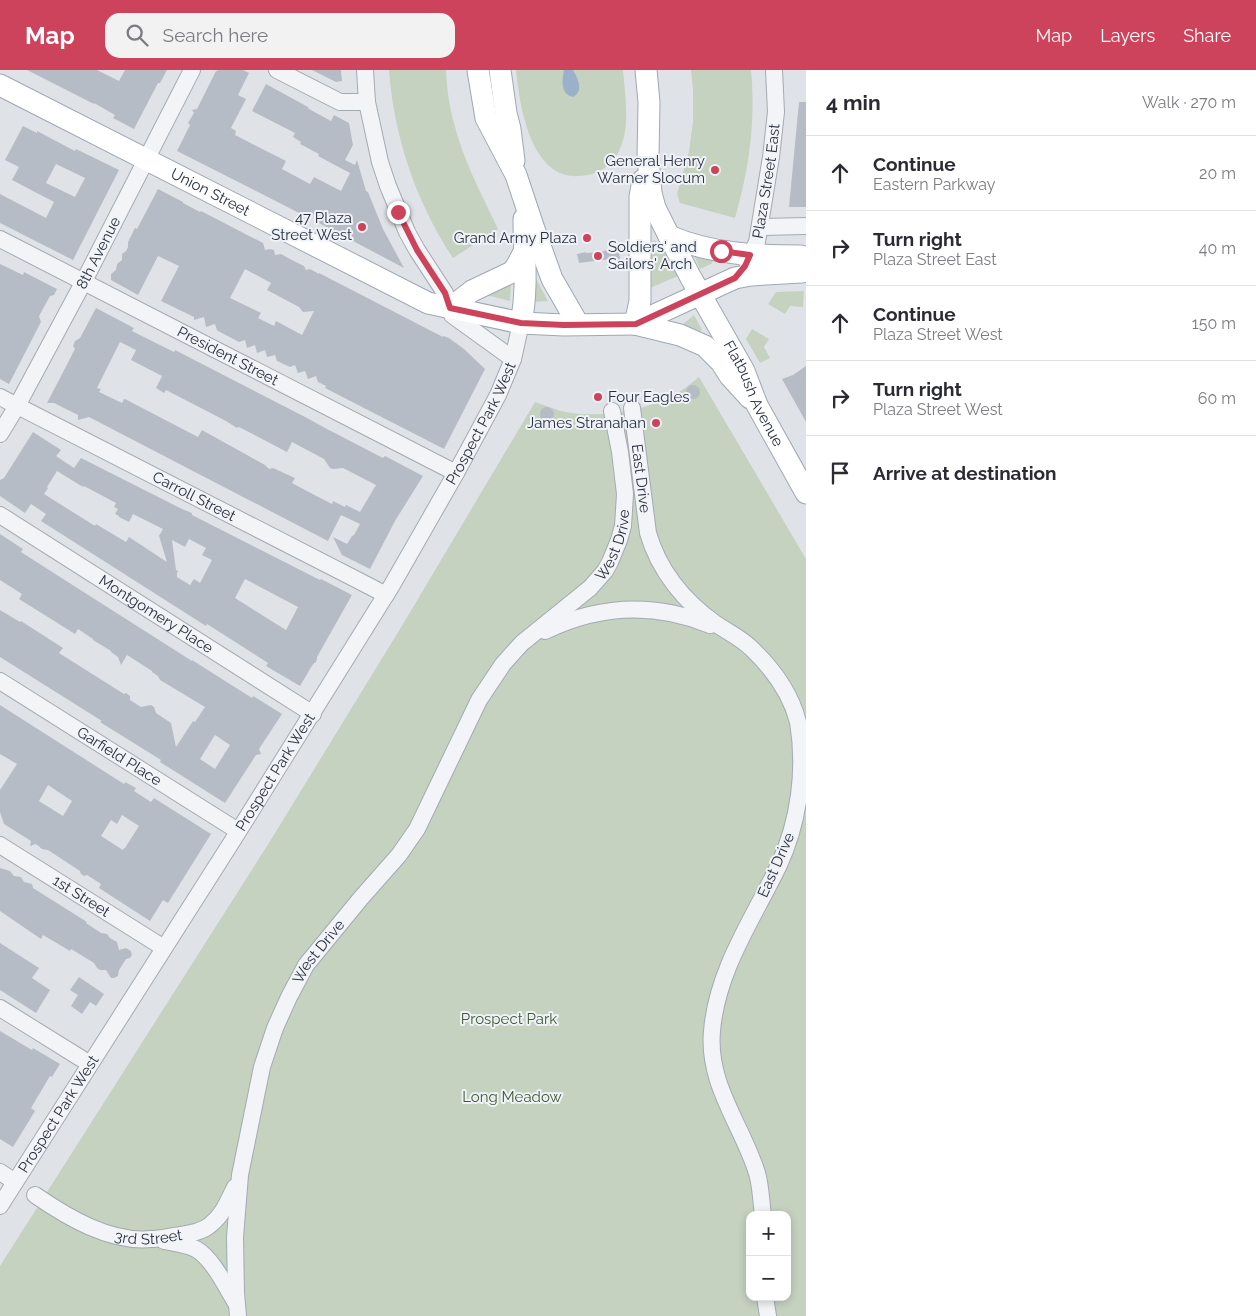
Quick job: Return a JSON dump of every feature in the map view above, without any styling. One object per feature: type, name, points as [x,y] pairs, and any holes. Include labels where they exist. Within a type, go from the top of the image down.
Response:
[{"type":"main road","points":[[478,70],[486,118],[516,175],[552,279],[578,324]]},
{"type":"main road","points":[[500,70],[516,175]]},
{"type":"main road","points":[[646,70],[649,102],[648,157],[651,194],[655,208],[700,294]]},
{"type":"main road","name":"Union Street","points":[[0,84],[428,303],[521,323],[564,325],[636,324]]},
{"type":"main road","points":[[636,324],[640,302],[640,197],[648,157]]},
{"type":"main road","points":[[521,323],[524,313],[524,200]]},
{"type":"main road","points":[[669,236],[684,243],[728,253],[801,256],[806,259]]},
{"type":"main road","points":[[450,308],[472,291],[512,272],[524,252]]},
{"type":"main road","points":[[636,324],[735,278],[751,275],[802,272],[806,270]]},
{"type":"main road","name":"Flatbush Avenue","points":[[700,294],[744,371],[757,405],[806,494]]},
{"type":"main road","points":[[636,324],[680,335],[705,346],[757,405]]},
{"type":"street","name":"8th Avenue","points":[[0,434],[18,406],[84,281],[192,70]]},
{"type":"street","points":[[277,70],[340,102],[367,102]]},
{"type":"street","points":[[365,70],[367,102],[374,140],[388,186],[407,232],[445,293],[452,314],[513,358]]},
{"type":"street","name":"Plaza Street East","points":[[735,278],[745,266],[757,242],[773,142],[778,71]]},
{"type":"street","points":[[760,226],[806,226]]},
{"type":"street","name":"President Street","points":[[0,239],[456,473]]},
{"type":"street","name":"Prospect Park West","points":[[0,1206],[386,595],[456,473],[498,394],[513,358],[521,323]]},
{"type":"street","name":"Carroll Street","points":[[0,397],[386,595]]},
{"type":"street","name":"East Drive","points":[[632,408],[648,533],[652,548],[662,568],[688,599],[716,623],[750,647],[765,662],[785,692],[797,719],[800,734],[802,787],[795,821],[779,863],[724,975],[718,993],[711,1035],[711,1050],[718,1083],[757,1172],[761,1189],[762,1211]]},
{"type":"street","name":"West Drive","points":[[238,1311],[235,1237],[240,1176],[262,1067],[275,1028],[306,965],[399,855],[417,829],[479,700],[503,664],[522,643],[590,588],[605,571],[615,552],[623,526],[625,494],[620,452],[612,411]]},
{"type":"street","name":"Montgomery Place","points":[[0,515],[312,714]]},
{"type":"street","name":"West Drive","points":[[522,643],[548,630],[585,616],[627,609],[667,612],[699,620],[735,636]]},
{"type":"street","name":"Garfield Place","points":[[0,680],[238,831]]},
{"type":"street","name":"1st Street","points":[[0,844],[164,948]]},
{"type":"street","points":[[0,1008],[90,1064]]},
{"type":"street","points":[[0,1172],[15,1182]]},
{"type":"street","name":"3rd Street","points":[[34,1195],[63,1214],[105,1233],[150,1240],[200,1231],[209,1226],[218,1219],[240,1176]]},
{"type":"street","name":"West Drive","points":[[150,1240],[182,1244],[195,1249],[207,1257],[238,1311]]},
{"type":"street","points":[[766,1301],[768,1316]]},
{"type":"green space","points":[[389,70],[446,70],[452,117],[462,150],[498,229],[453,258],[428,214],[409,168],[396,120]]},
{"type":"green space","points":[[516,70],[623,70],[626,109],[624,138],[613,161],[594,174],[588,175],[569,176],[553,169],[543,159],[528,131],[523,115]]},
{"type":"green space","points":[[691,70],[751,70],[753,108],[748,164],[735,218],[680,203],[677,194],[689,152],[693,121]]},
{"type":"green space","points":[[654,240],[660,244],[678,276],[650,288],[650,244]]},
{"type":"green space","points":[[694,255],[715,259],[711,264],[700,269]]},
{"type":"green space","points":[[536,279],[548,301],[533,302]]},
{"type":"green space","points":[[509,284],[511,286],[510,301],[486,295]]},
{"type":"green space","points":[[804,291],[803,307],[790,306],[785,314],[768,304],[776,292]]},
{"type":"green space","points":[[694,315],[702,330],[700,331],[682,325]]},
{"type":"green space","points":[[752,329],[769,339],[764,347],[770,358],[760,363],[746,339]]},
{"type":"green space","name":"Prospect Park","points":[[699,377],[806,559],[806,1316],[0,1316],[0,1266],[272,838],[403,624],[535,402],[561,411],[602,414],[645,407],[678,393]]},
{"type":"water","points":[[564,70],[573,70],[578,81],[578,92],[573,97],[564,90]]},
{"type":"building","points":[[27,70],[97,70],[119,81],[125,70],[167,70],[160,83],[158,83],[134,129],[113,118],[115,115],[94,103]]},
{"type":"building","points":[[243,70],[249,73],[238,95],[246,99],[231,128],[236,131],[235,135],[286,161],[282,169],[310,184],[314,177],[341,191],[350,173],[300,144],[301,142],[293,137],[295,133],[252,111],[266,84],[331,121],[334,115],[349,123],[353,145],[345,160],[355,165],[357,160],[366,191],[383,229],[404,268],[319,223],[316,214],[305,216],[177,151],[190,125],[188,123],[194,113],[192,110],[197,109],[216,71]]},
{"type":"building","points":[[312,70],[341,70],[342,81],[336,82]]},
{"type":"building","points":[[799,102],[806,102],[806,207],[789,207]]},
{"type":"building","points":[[23,126],[119,170],[73,260],[0,223],[0,194],[46,218],[54,202],[12,180],[19,167],[5,160]],"holes":[[[56,164],[85,178],[75,197],[46,183]]]},
{"type":"building","points":[[158,189],[263,243],[265,250],[274,250],[275,255],[281,254],[304,266],[306,270],[310,269],[319,273],[443,337],[449,338],[485,369],[444,449],[325,388],[326,386],[318,382],[316,376],[308,379],[305,371],[298,373],[295,365],[290,367],[277,361],[275,355],[267,357],[265,350],[257,353],[255,345],[247,348],[245,340],[239,342],[218,331],[215,324],[206,327],[204,317],[194,320],[194,317],[161,301],[179,266],[158,256],[138,295],[111,280],[111,274],[122,260],[122,254],[128,247],[128,242],[135,228],[137,229]],"holes":[[[245,269],[271,283],[267,290],[299,307],[303,312],[314,311],[302,335],[276,321],[274,326],[258,318],[261,313],[230,298]]]},
{"type":"building","name":"Soldiers' and Sailors' Arch","points":[[618,247],[620,259],[579,263],[577,254],[600,252]]},
{"type":"building","points":[[0,264],[23,275],[24,272],[57,289],[54,295],[50,296],[39,316],[41,322],[9,384],[0,379]]},
{"type":"building","points":[[96,308],[134,328],[132,331],[174,352],[175,350],[383,458],[385,456],[423,476],[395,521],[370,569],[342,555],[333,537],[347,544],[360,524],[341,515],[328,541],[89,417],[78,420],[78,415],[54,403],[47,403],[75,349],[73,346],[75,341],[80,338]],"holes":[[[120,342],[136,350],[131,360],[162,376],[156,388],[164,393],[166,390],[287,452],[292,442],[324,459],[330,468],[343,468],[376,485],[360,512],[333,501],[332,504],[292,483],[295,478],[273,468],[269,469],[202,430],[198,437],[125,399],[122,403],[99,392],[101,389],[97,388]]]},
{"type":"building","points":[[806,366],[806,422],[782,379],[793,375]]},
{"type":"building","points":[[693,385],[698,387],[700,392],[698,397],[693,399],[688,397],[686,392],[688,387]]},
{"type":"building","points":[[547,407],[552,409],[554,414],[552,419],[547,421],[542,419],[540,414],[542,409]]},
{"type":"building","points":[[33,432],[61,450],[56,456],[74,468],[81,458],[352,595],[316,662],[300,686],[266,666],[268,663],[207,624],[206,626],[41,521],[46,514],[31,504],[25,513],[0,496],[0,480],[4,478]],"holes":[[[57,471],[83,487],[116,503],[114,507],[118,509],[115,514],[119,517],[129,522],[133,514],[163,529],[159,536],[167,562],[129,537],[126,542],[96,524],[95,526],[44,494]],[[189,539],[206,548],[202,555],[212,560],[200,583],[194,579],[190,585],[177,577],[178,571],[176,570],[172,540],[185,547]],[[245,579],[298,607],[286,630],[235,598]]]},
{"type":"building","points":[[0,534],[23,549],[21,552],[60,577],[192,661],[282,714],[259,749],[261,754],[256,755],[225,803],[100,722],[102,721],[0,657],[0,610],[63,648],[59,653],[124,694],[126,693],[130,696],[130,700],[141,707],[151,705],[154,707],[156,713],[171,723],[176,747],[205,707],[160,680],[152,671],[127,655],[121,665],[118,657],[111,651],[78,629],[75,634],[19,599],[22,594],[0,580]],"holes":[[[215,735],[230,745],[215,769],[200,759]]]},
{"type":"building","points":[[0,705],[124,784],[125,782],[136,788],[134,791],[151,802],[154,798],[211,834],[168,903],[163,900],[150,921],[99,888],[101,884],[87,875],[84,876],[80,871],[48,850],[42,849],[36,844],[30,846],[31,841],[4,824],[0,812],[0,790],[17,764],[0,754]],"holes":[[[48,785],[72,801],[63,816],[39,801]],[[122,815],[139,826],[123,850],[101,836],[111,820],[117,824]]]},
{"type":"building","points":[[0,868],[10,871],[14,876],[21,877],[24,882],[32,884],[33,888],[101,933],[107,934],[117,942],[119,950],[126,948],[131,951],[132,955],[126,959],[119,970],[118,976],[111,978],[106,970],[100,970],[94,963],[43,935],[41,939],[0,911]]},
{"type":"building","points":[[0,943],[39,968],[32,978],[50,990],[36,1013],[0,990]]},
{"type":"building","points":[[79,977],[104,994],[96,1006],[90,1002],[82,1014],[71,1006],[78,995],[70,990]]},
{"type":"building","points":[[0,1031],[60,1064],[52,1077],[50,1076],[31,1108],[35,1111],[13,1147],[0,1139]]},
{"type":"place","name":"General Henry Warner Slocum","points":[[715,170]]},
{"type":"place","name":"47 Plaza Street West","points":[[362,227]]},
{"type":"place","name":"Grand Army Plaza","points":[[587,238]]},
{"type":"place","name":"Soldiers' and Sailors' Arch","points":[[598,256]]},
{"type":"place","name":"Four Eagles","points":[[598,397]]},
{"type":"place","name":"James Stranahan","points":[[656,423]]},
{"type":"route","points":[[398,212],[417,250],[445,293],[450,308],[521,323],[564,325],[636,324],[735,278],[745,266],[750,255],[721,251]]},
{"type":"park label","name":"Long Meadow","points":[[512,1097]]}]
